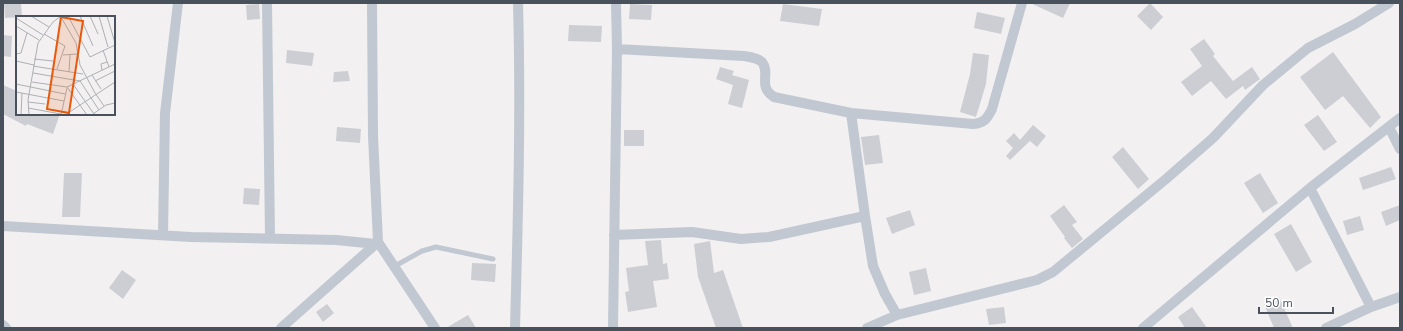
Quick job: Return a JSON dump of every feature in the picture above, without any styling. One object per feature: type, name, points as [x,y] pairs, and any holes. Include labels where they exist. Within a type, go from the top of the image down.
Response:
[{"type":"street","points":[[163,235],[165,113],[178,3]]},
{"type":"street","points":[[266,3],[270,238]]},
{"type":"street","points":[[372,3],[373,136],[377,243],[395,266],[433,327]]},
{"type":"street","points":[[515,328],[519,181],[518,3]]},
{"type":"street","points":[[613,328],[617,49],[616,3]]},
{"type":"street","points":[[617,49],[744,56],[755,58],[762,62],[765,69],[764,86],[767,93],[774,97],[852,113],[981,124],[988,118],[992,109],[1022,3]]},
{"type":"street","points":[[867,328],[897,315],[1037,280],[1053,272],[1213,138],[1263,85],[1308,48],[1355,24],[1389,3]]},
{"type":"street","points":[[852,113],[864,216],[873,266],[885,294],[897,315]]},
{"type":"street","points":[[1143,328],[1310,188],[1400,118]]},
{"type":"street","points":[[1389,127],[1400,149]]},
{"type":"street","points":[[1310,188],[1371,308]]},
{"type":"street","points":[[614,235],[692,232],[741,239],[769,238],[864,216]]},
{"type":"street","points":[[3,226],[191,237],[336,240],[377,243]]},
{"type":"street","points":[[281,328],[377,243]]},
{"type":"street","points":[[1326,328],[1400,297]]},
{"type":"street","points":[[3,325],[6,328]]},
{"type":"lane","points":[[395,266],[422,251],[436,247],[493,259]]},
{"type":"building","points":[[4,3],[21,3],[22,16],[5,18]]},
{"type":"building","points":[[1030,3],[1070,3],[1063,18]]},
{"type":"building","points":[[1150,3],[1163,17],[1151,30],[1137,16]]},
{"type":"building","points":[[259,4],[260,19],[247,20],[246,5]]},
{"type":"building","points":[[630,4],[652,5],[651,20],[629,19]]},
{"type":"building","points":[[783,4],[822,9],[819,26],[780,21]]},
{"type":"building","points":[[977,12],[1005,18],[1001,34],[974,28]]},
{"type":"building","points":[[569,25],[602,26],[601,42],[568,41]]},
{"type":"building","points":[[3,35],[12,36],[11,57],[3,56]]},
{"type":"building","points":[[1204,39],[1215,54],[1213,56],[1233,81],[1252,67],[1260,79],[1245,90],[1243,86],[1226,99],[1211,81],[1192,96],[1181,82],[1202,66],[1190,49]]},
{"type":"building","points":[[287,50],[314,53],[312,66],[286,63]]},
{"type":"building","points":[[1333,52],[1381,117],[1370,128],[1343,96],[1325,110],[1300,77]]},
{"type":"building","points":[[973,53],[989,55],[986,84],[976,117],[960,112],[970,74]]},
{"type":"building","points":[[720,67],[734,71],[732,75],[749,80],[742,108],[728,104],[733,85],[716,79]]},
{"type":"building","points":[[348,71],[350,81],[333,82],[334,72]]},
{"type":"building","points":[[3,85],[16,91],[16,115],[60,115],[53,134],[27,124],[26,126],[3,114]]},
{"type":"building","points":[[1318,115],[1337,142],[1324,151],[1304,125]]},
{"type":"building","points":[[1033,125],[1046,136],[1037,147],[1030,141],[1010,160],[1006,156],[1013,148],[1006,141],[1014,133],[1020,140]]},
{"type":"building","points":[[337,127],[361,129],[360,143],[336,141]]},
{"type":"building","points":[[624,130],[644,130],[644,146],[624,146]]},
{"type":"building","points":[[879,135],[883,163],[865,165],[861,137]]},
{"type":"building","points":[[1123,147],[1149,179],[1138,189],[1112,157]]},
{"type":"building","points":[[1391,167],[1396,179],[1363,190],[1359,178]]},
{"type":"building","points":[[64,173],[82,173],[80,217],[62,217]]},
{"type":"building","points":[[1260,173],[1278,203],[1263,213],[1244,183]]},
{"type":"building","points":[[244,188],[260,189],[259,205],[243,204]]},
{"type":"building","points":[[1064,205],[1077,222],[1072,225],[1083,239],[1072,248],[1050,216]]},
{"type":"building","points":[[1400,205],[1400,220],[1386,226],[1381,212]]},
{"type":"building","points":[[910,210],[915,225],[892,234],[886,218]]},
{"type":"building","points":[[1360,216],[1364,230],[1347,235],[1343,221]]},
{"type":"building","points":[[1291,224],[1312,262],[1296,272],[1274,234]]},
{"type":"building","points":[[661,240],[663,264],[667,263],[669,279],[653,281],[657,307],[628,312],[625,292],[629,291],[626,268],[648,265],[645,241]]},
{"type":"building","points":[[710,241],[714,273],[723,270],[743,328],[716,328],[698,277],[694,244]]},
{"type":"building","points":[[472,263],[496,264],[495,282],[471,280]]},
{"type":"building","points":[[926,268],[931,291],[914,295],[909,272]]},
{"type":"building","points":[[122,270],[136,280],[123,299],[109,288]]},
{"type":"building","points":[[1279,297],[1293,328],[1274,328],[1264,304]]},
{"type":"building","points":[[327,304],[334,313],[323,322],[316,312]]},
{"type":"building","points":[[1004,307],[1006,323],[989,325],[986,309]]},
{"type":"building","points":[[1192,307],[1207,328],[1185,328],[1178,317]]},
{"type":"building","points":[[468,315],[476,328],[446,328]]}]
